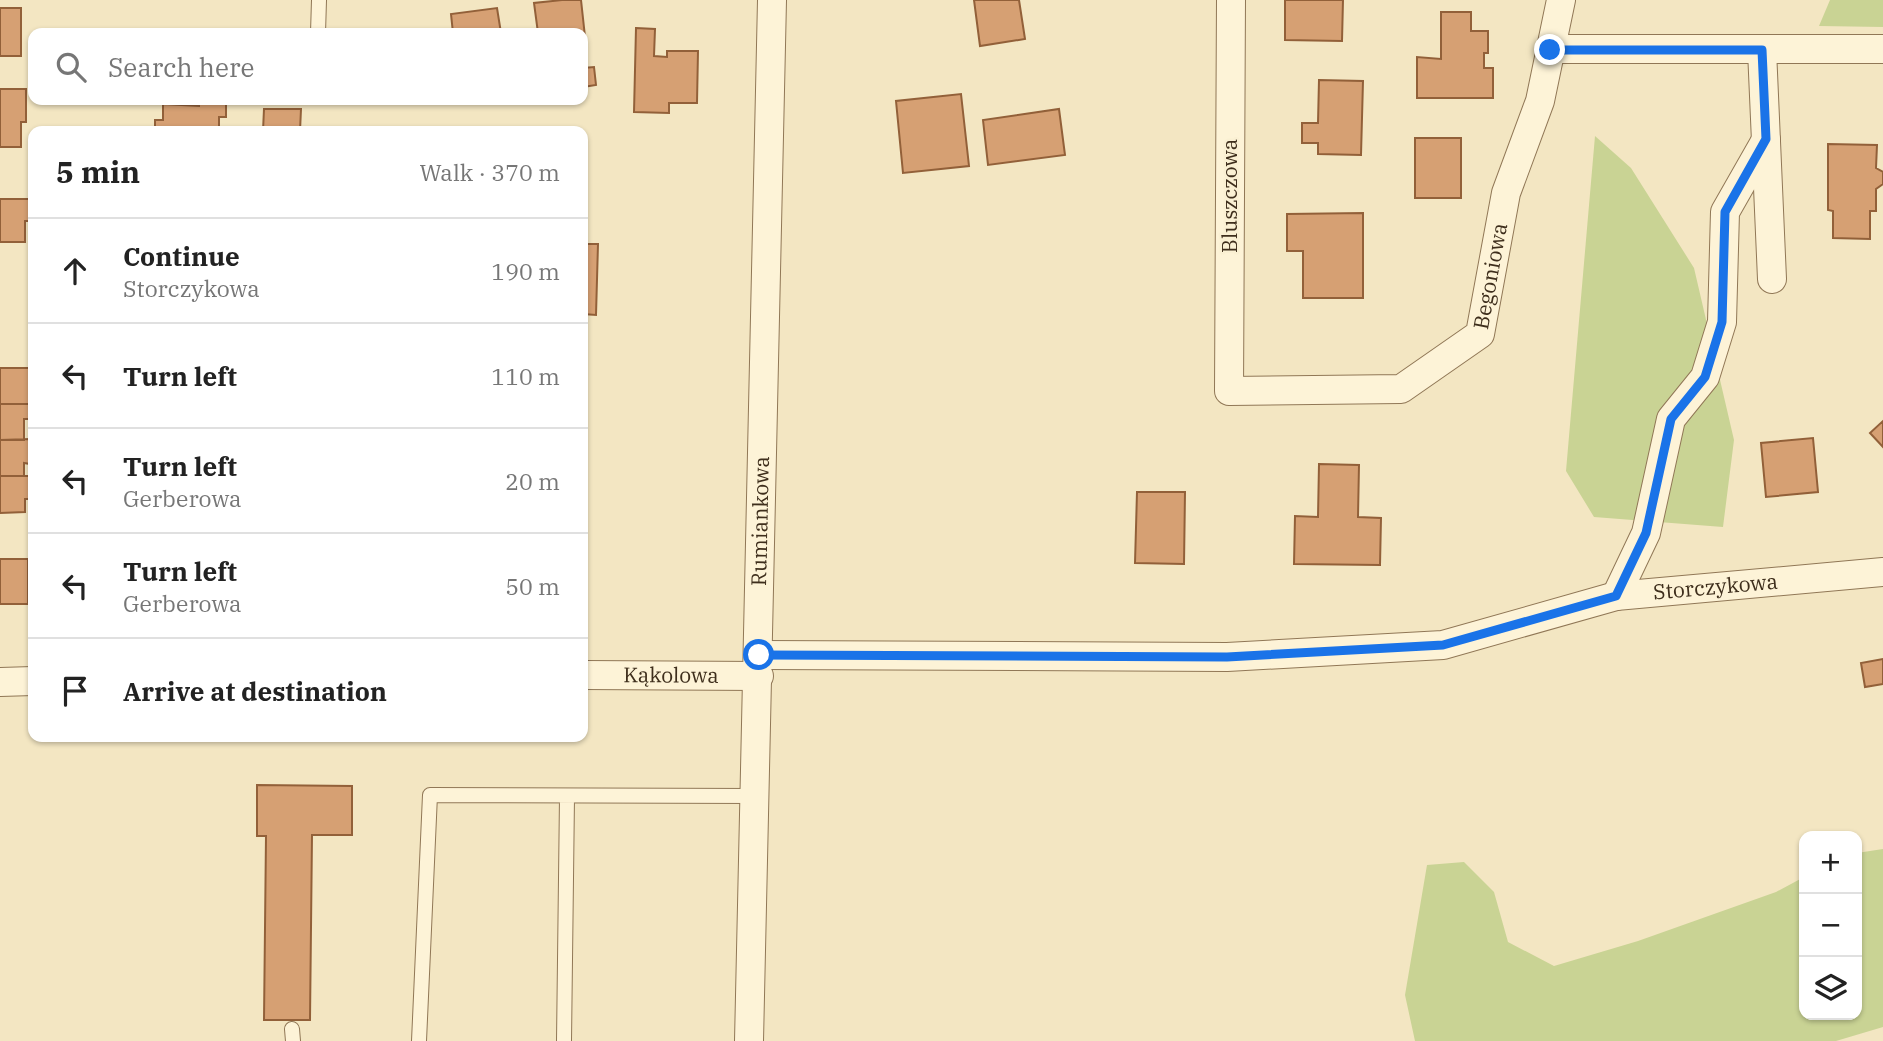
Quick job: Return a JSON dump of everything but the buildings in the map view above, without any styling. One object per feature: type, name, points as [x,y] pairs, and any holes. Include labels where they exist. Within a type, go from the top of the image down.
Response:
[{"type":"street","name":"Rumiankowa","points":[[749,1041],[772,0]]},
{"type":"street","name":"Bluszczowa","points":[[1229,391],[1231,0]]},
{"type":"street","name":"Begoniowa","points":[[1229,391],[1401,389],[1480,334],[1506,193],[1540,101],[1561,0]]},
{"type":"street","points":[[1550,50],[1883,49]]},
{"type":"street","points":[[1762,50],[1772,279]]},
{"type":"street","points":[[1616,596],[1646,533],[1671,419],[1705,377],[1722,322],[1725,212],[1766,139]]},
{"type":"street","name":"Storczykowa","points":[[759,665],[1227,657],[1443,645],[1616,596],[1883,572]]},
{"type":"street","name":"Kąkolowa","points":[[588,676],[759,665]]},
{"type":"street","points":[[0,681],[28,681]]},
{"type":"lane","points":[[318,28],[319,0]]},
{"type":"lane","points":[[419,1041],[430,795],[755,796]]},
{"type":"lane","points":[[564,1041],[567,797]]},
{"type":"green space","points":[[1830,0],[1883,0],[1883,27],[1819,26]]},
{"type":"green space","points":[[1595,136],[1631,168],[1694,268],[1734,440],[1723,527],[1594,517],[1566,471]]},
{"type":"green space","points":[[1883,849],[1883,1027],[1836,1041],[1415,1041],[1405,995],[1427,865],[1464,862],[1494,892],[1508,942],[1554,966],[1638,941],[1776,892],[1799,880],[1799,1020],[1862,1020],[1862,852]]},
{"type":"route","points":[[759,655],[1227,657],[1443,645],[1616,596],[1646,533],[1671,419],[1705,377],[1722,322],[1725,212],[1766,139],[1762,50],[1550,50]]}]
